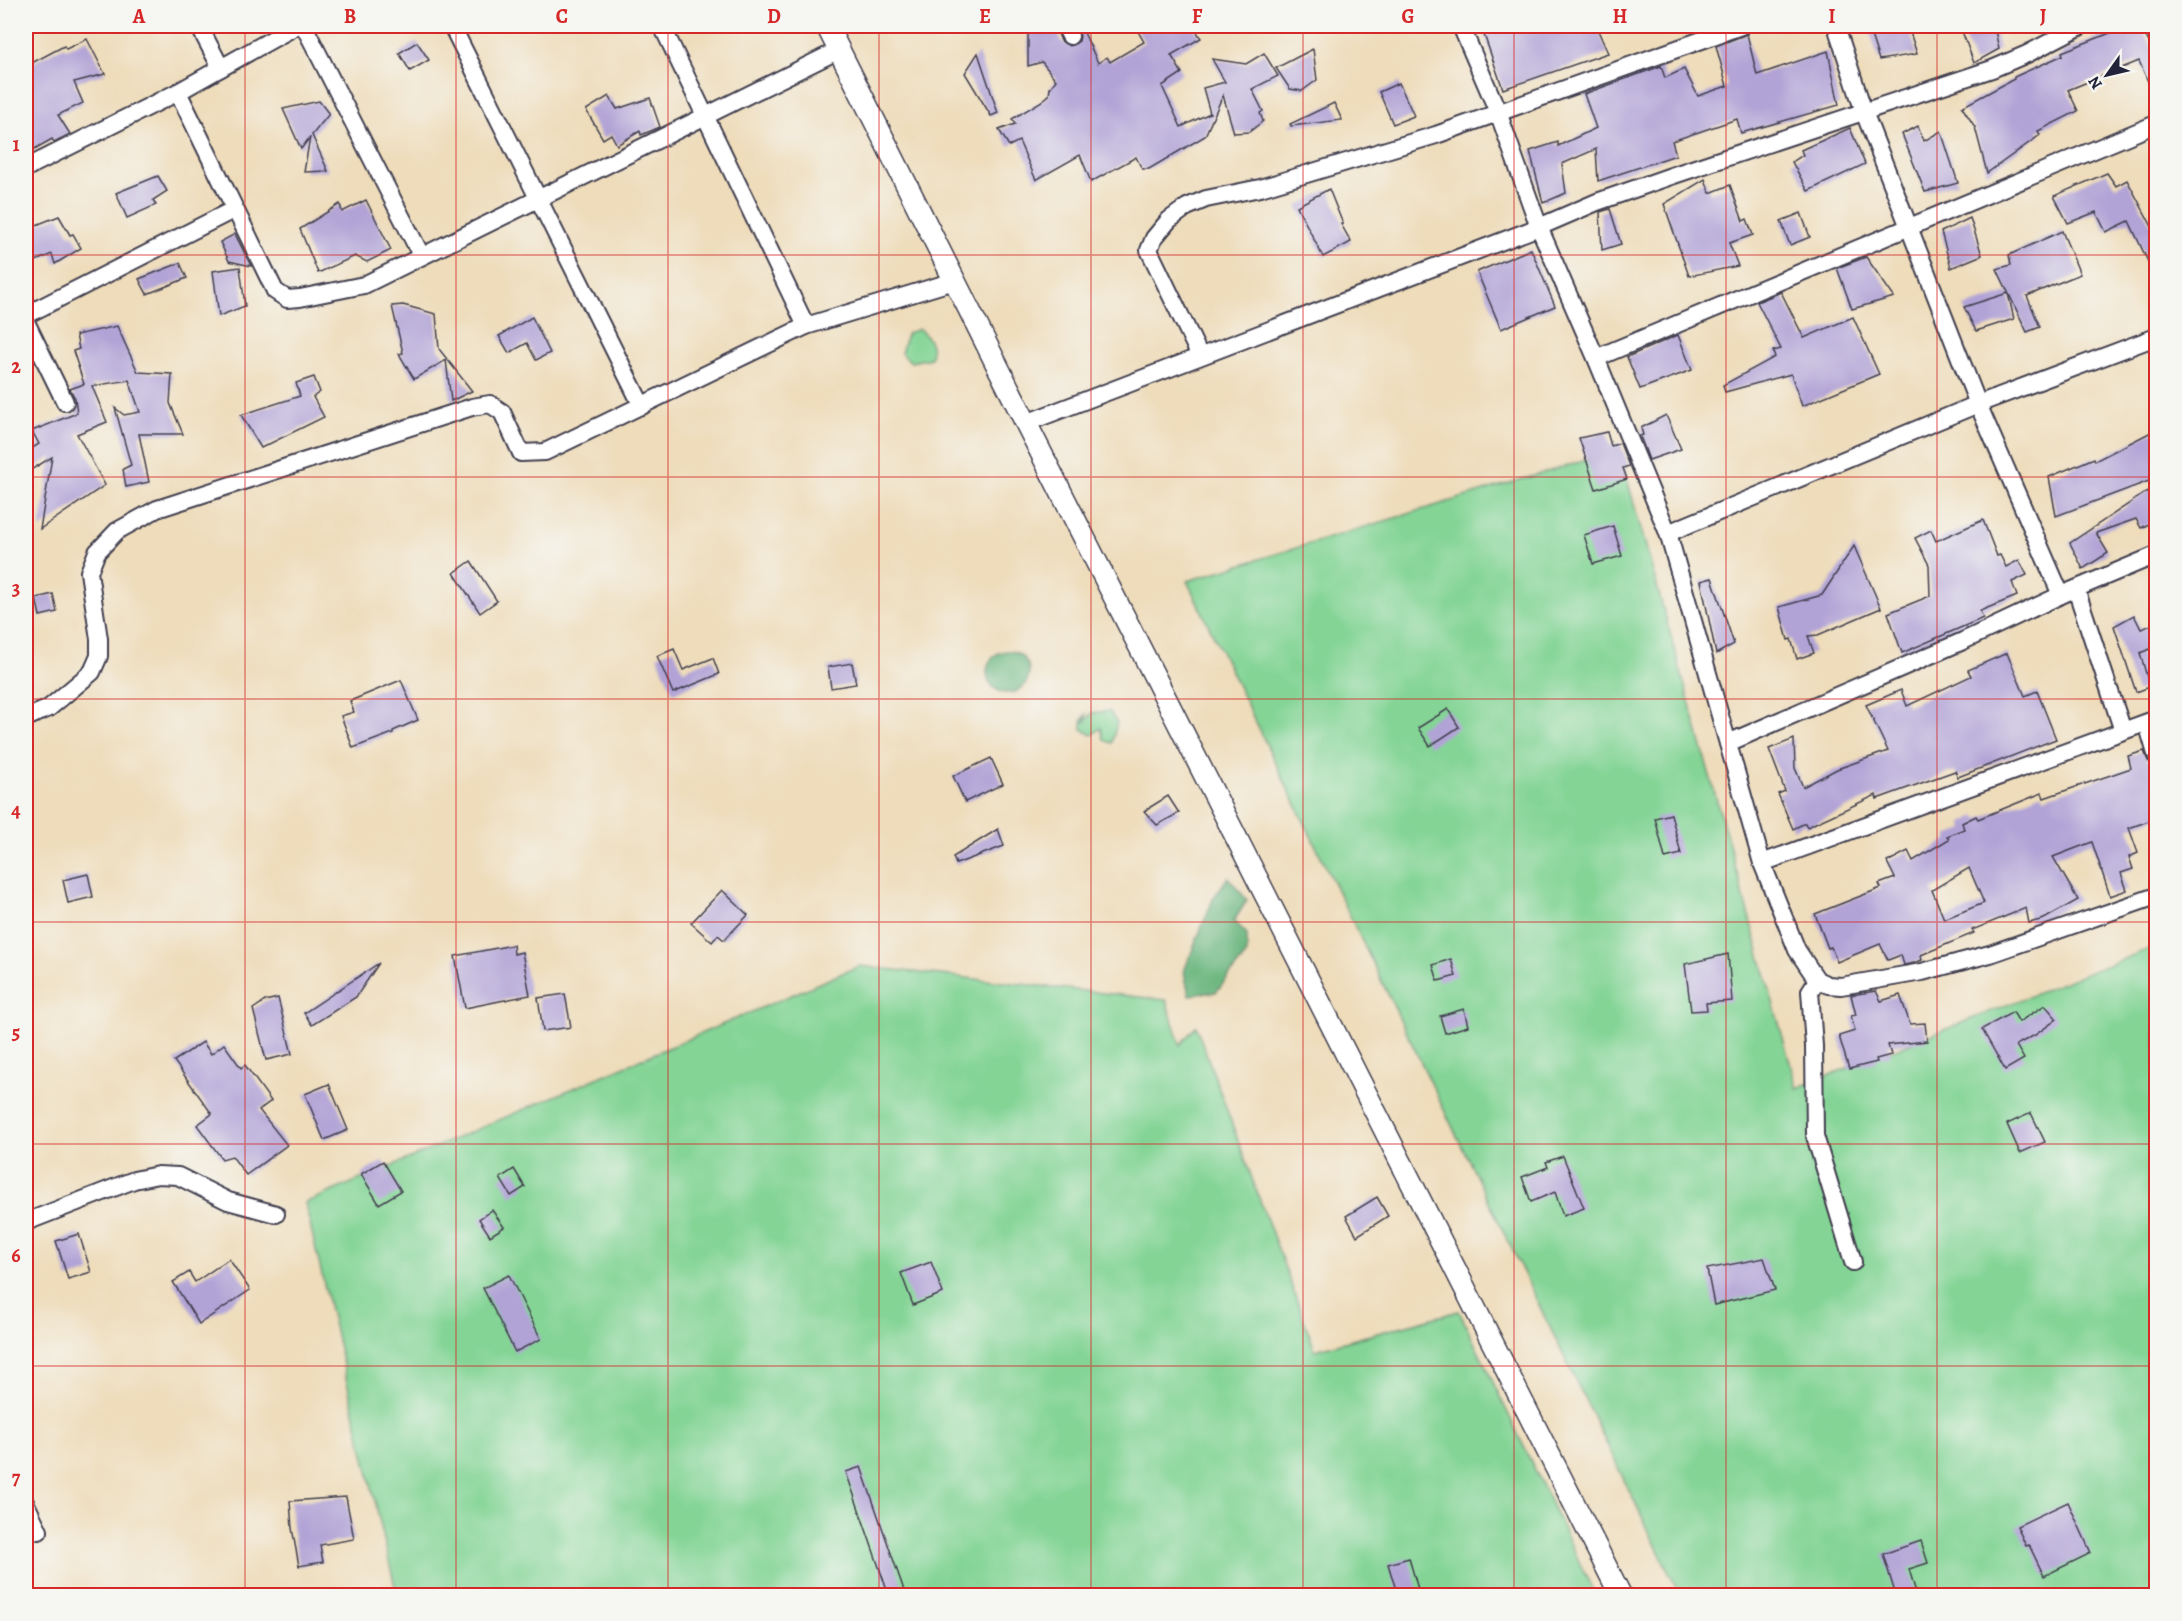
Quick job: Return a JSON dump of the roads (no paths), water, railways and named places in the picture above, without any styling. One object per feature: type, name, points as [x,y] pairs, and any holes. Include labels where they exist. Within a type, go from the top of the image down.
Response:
[{"type":"street","points":[[199,26],[221,68]]},
{"type":"street","points":[[26,168],[178,92],[296,26]]},
{"type":"street","points":[[304,26],[421,255]]},
{"type":"street","points":[[452,26],[642,406]]},
{"type":"street","points":[[662,26],[806,326]]},
{"type":"street","points":[[827,26],[1621,1596]]},
{"type":"street","points":[[1461,26],[1498,112],[1539,227],[1668,533],[1762,863],[1797,950],[1817,980],[1828,985],[1840,986],[1922,972],[1990,954],[2157,896]]},
{"type":"street","points":[[1200,356],[1149,250],[1154,238],[1169,220],[1186,207],[1206,199],[1260,188],[1436,135],[1741,26]]},
{"type":"street","points":[[1836,26],[1864,112],[1978,404],[2068,592],[2123,731]]},
{"type":"street","points":[[1026,423],[1539,227],[1597,202],[1992,69],[2082,26]]},
{"type":"street","points":[[178,92],[275,291],[286,299],[364,285],[839,50]]},
{"type":"street","points":[[1596,358],[2157,124]]},
{"type":"street","points":[[26,315],[235,209]]},
{"type":"street","points":[[26,718],[49,708],[92,672],[99,656],[99,639],[89,572],[97,552],[117,531],[149,513],[472,406],[490,404],[502,412],[521,453],[545,452],[806,326],[954,281]]},
{"type":"street","points":[[26,322],[65,402]]},
{"type":"street","points":[[1668,533],[1978,404],[2157,338]]},
{"type":"street","points":[[1728,743],[1963,641],[2068,592],[2157,555]]},
{"type":"street","points":[[1762,863],[2152,721],[2157,754]]},
{"type":"street","points":[[1817,980],[1810,991],[1814,1046],[1815,1136],[1853,1262]]},
{"type":"street","points":[[26,1222],[134,1180],[158,1175],[178,1176],[228,1201],[276,1214]]},
{"type":"street","points":[[26,1504],[39,1532]]}]
